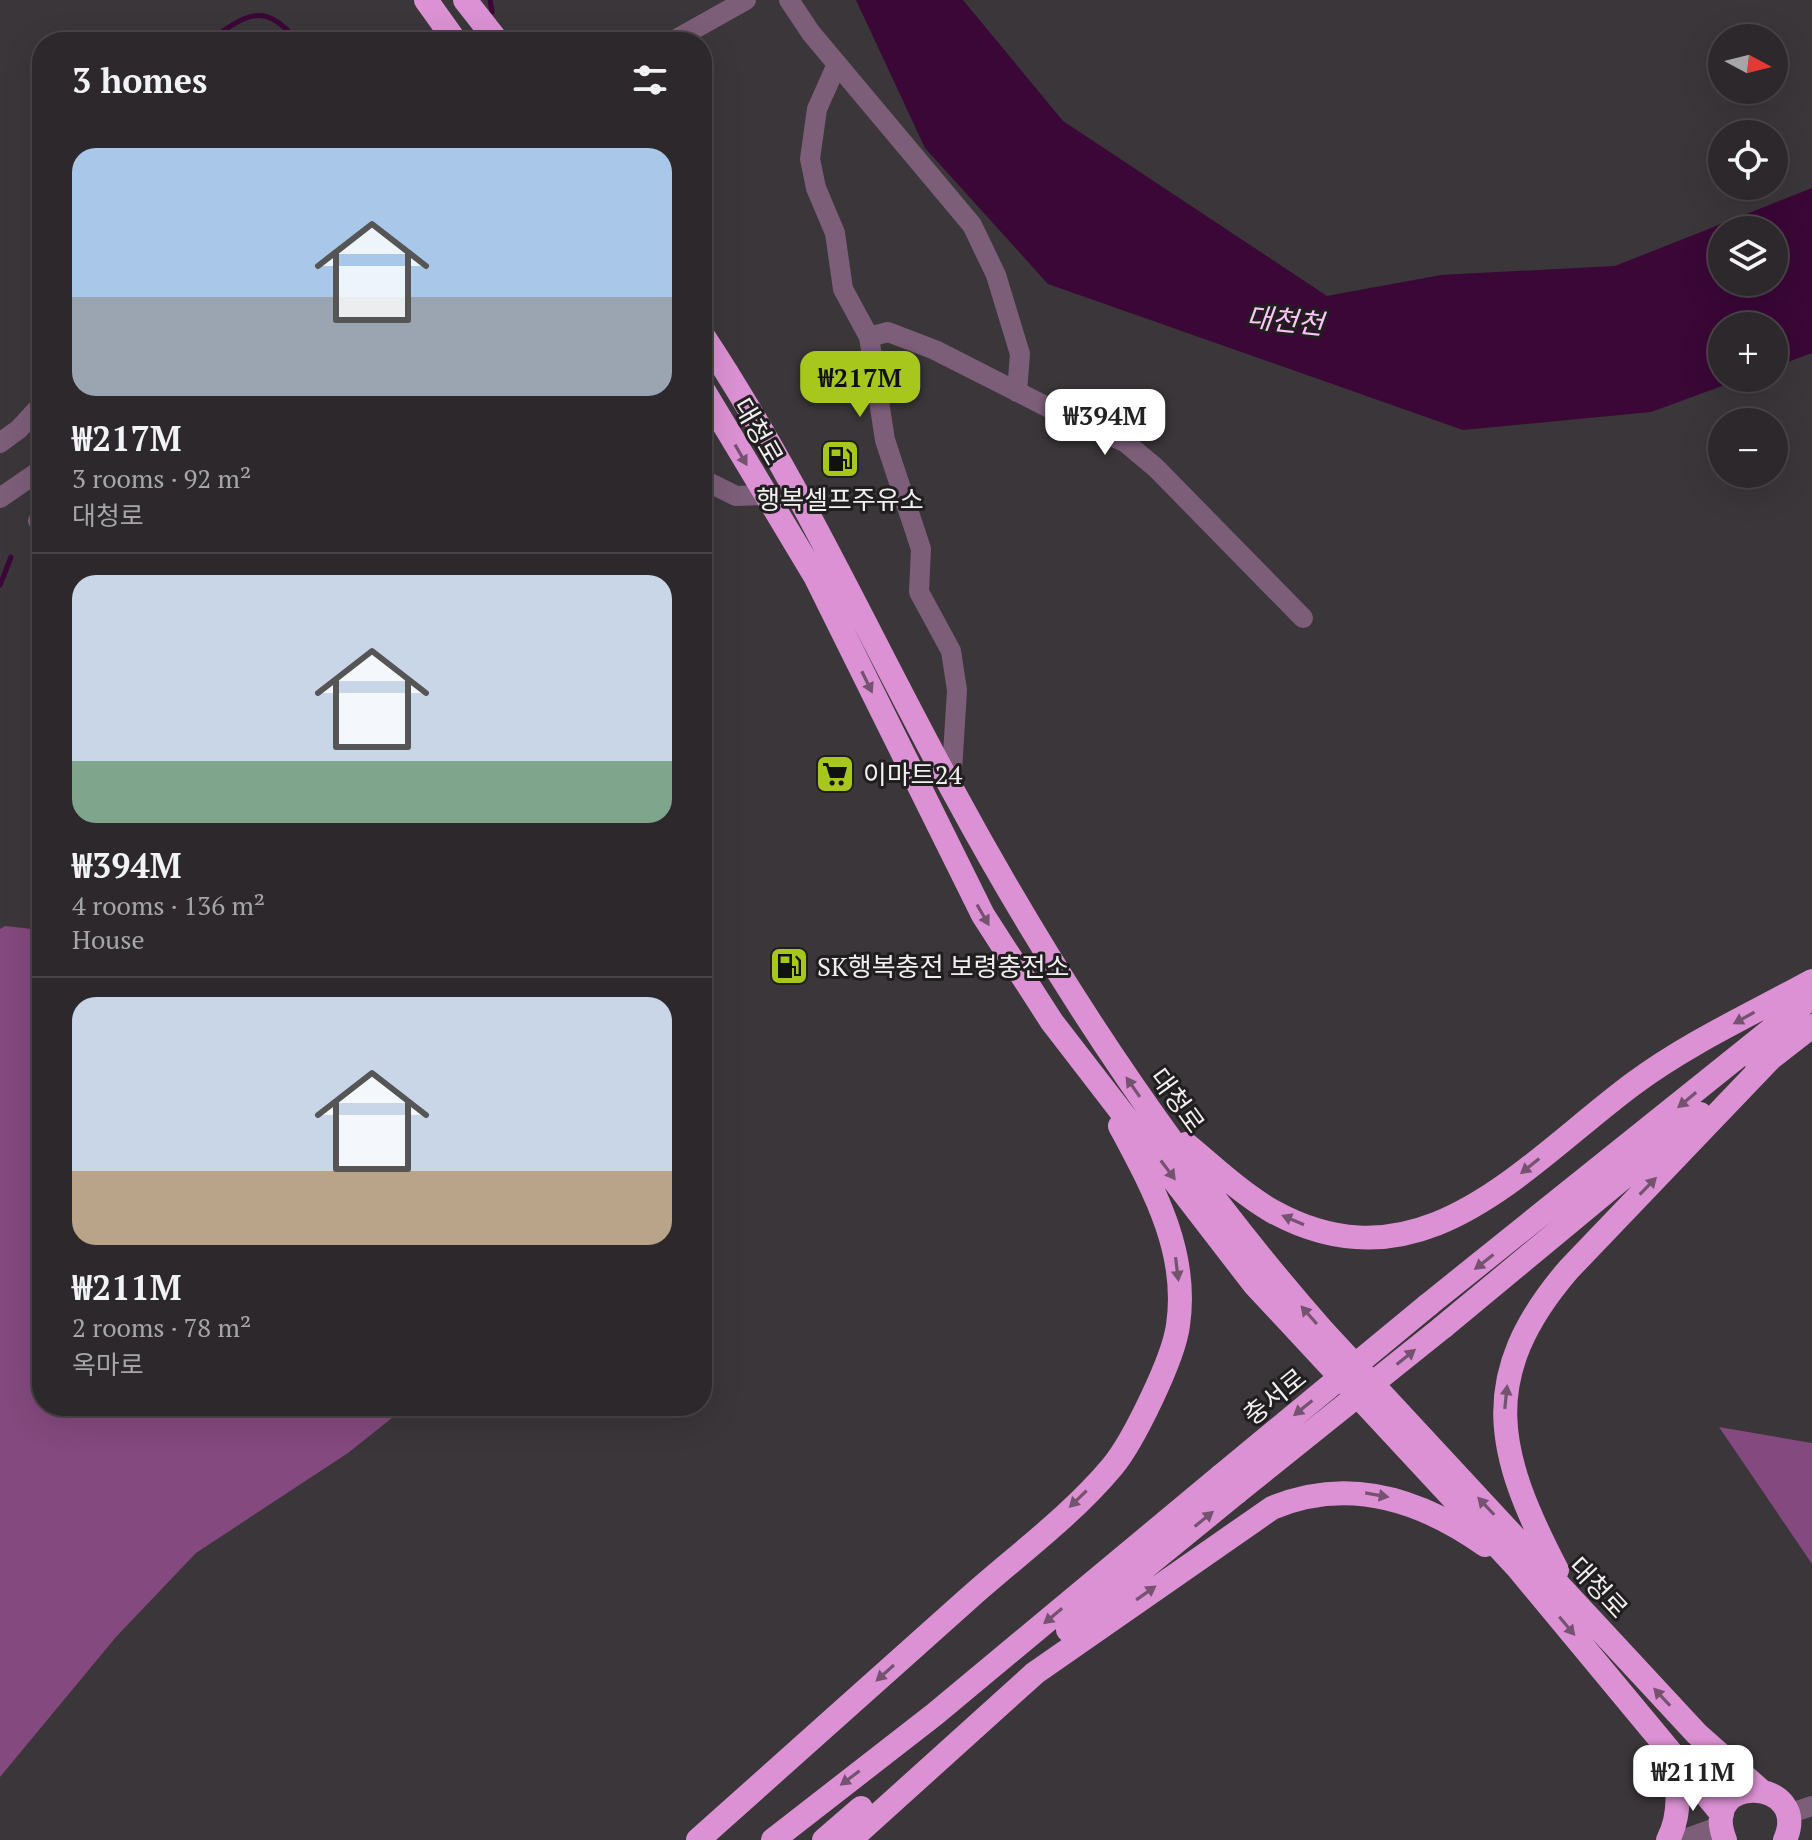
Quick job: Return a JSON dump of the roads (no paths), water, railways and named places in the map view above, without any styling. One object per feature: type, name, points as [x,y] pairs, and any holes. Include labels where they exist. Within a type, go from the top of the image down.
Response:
[{"type":"highway","points":[[426,0],[449,32]]},
{"type":"highway","points":[[465,0],[490,32]]},
{"type":"highway","name":"대청로","points":[[712,351],[815,525],[951,787],[1062,982],[1157,1120],[1263,1263],[1697,1734],[1759,1789],[1778,1797],[1789,1832]]},
{"type":"highway","name":"대청로","points":[[712,406],[763,495],[815,576],[983,915],[1052,1022],[1254,1284],[1517,1567],[1671,1754],[1723,1827]]},
{"type":"highway","points":[[1157,1120],[1247,1195],[1296,1222],[1320,1231],[1367,1237],[1415,1233],[1478,1206],[1635,1083],[1675,1056],[1812,981]]},
{"type":"highway","name":"충서로","points":[[824,1840],[1043,1651],[1428,1305],[1812,997]]},
{"type":"highway","points":[[1228,1485],[1443,1327],[1812,1026]]},
{"type":"highway","points":[[1573,1600],[1523,1501],[1507,1448],[1505,1400],[1515,1353],[1542,1301],[1569,1269],[1769,1060]]},
{"type":"highway","points":[[698,1840],[1045,1531],[1113,1466],[1158,1386],[1178,1325],[1174,1247],[1146,1175],[1090,1071]]},
{"type":"highway","name":"충서로","points":[[773,1840],[1228,1485]]},
{"type":"highway","points":[[850,1840],[1035,1673],[1248,1522],[1292,1499],[1329,1491],[1394,1498],[1453,1524],[1517,1567]]},
{"type":"highway","points":[[1668,1840],[1678,1806],[1671,1754]]},
{"type":"highway","points":[[1723,1827],[1736,1795],[1759,1789]]},
{"type":"street","points":[[689,32],[746,0]]},
{"type":"street","points":[[789,0],[837,64],[972,225],[996,275],[1020,354],[1017,392]]},
{"type":"street","points":[[837,64],[817,109],[810,159],[816,188],[835,233],[843,289],[869,337],[885,440],[921,549],[919,592],[951,651],[957,690],[951,787]]},
{"type":"street","points":[[869,337],[888,332],[935,350],[1125,442],[1156,468],[1303,618]]},
{"type":"street","points":[[0,443],[32,415]]},
{"type":"street","points":[[0,498],[32,476]]},
{"type":"street","points":[[712,484],[736,496],[763,495]]},
{"type":"street","points":[[1789,1832],[1812,1806]]},
{"type":"street","points":[[1682,1840],[1723,1827]]},
{"type":"water","name":"대천천","points":[[856,0],[963,0],[1063,121],[1327,296],[1441,275],[1615,266],[1708,229],[1708,296],[1788,296],[1788,216],[1741,216],[1812,188],[1812,353],[1788,362],[1788,312],[1708,312],[1708,391],[1651,412],[1463,430],[1048,284],[925,148]]},
{"type":"waterway","points":[[490,0],[492,12]]},
{"type":"waterway","points":[[222,32],[254,16],[275,20],[289,32]]},
{"type":"waterway","points":[[0,585],[11,557]]},
{"type":"place","name":"행복셀프주유소","points":[[840,459]]},
{"type":"place","name":"이마트24","points":[[835,774]]},
{"type":"place","name":"SK행복충전 보령충전소","points":[[789,966]]}]
